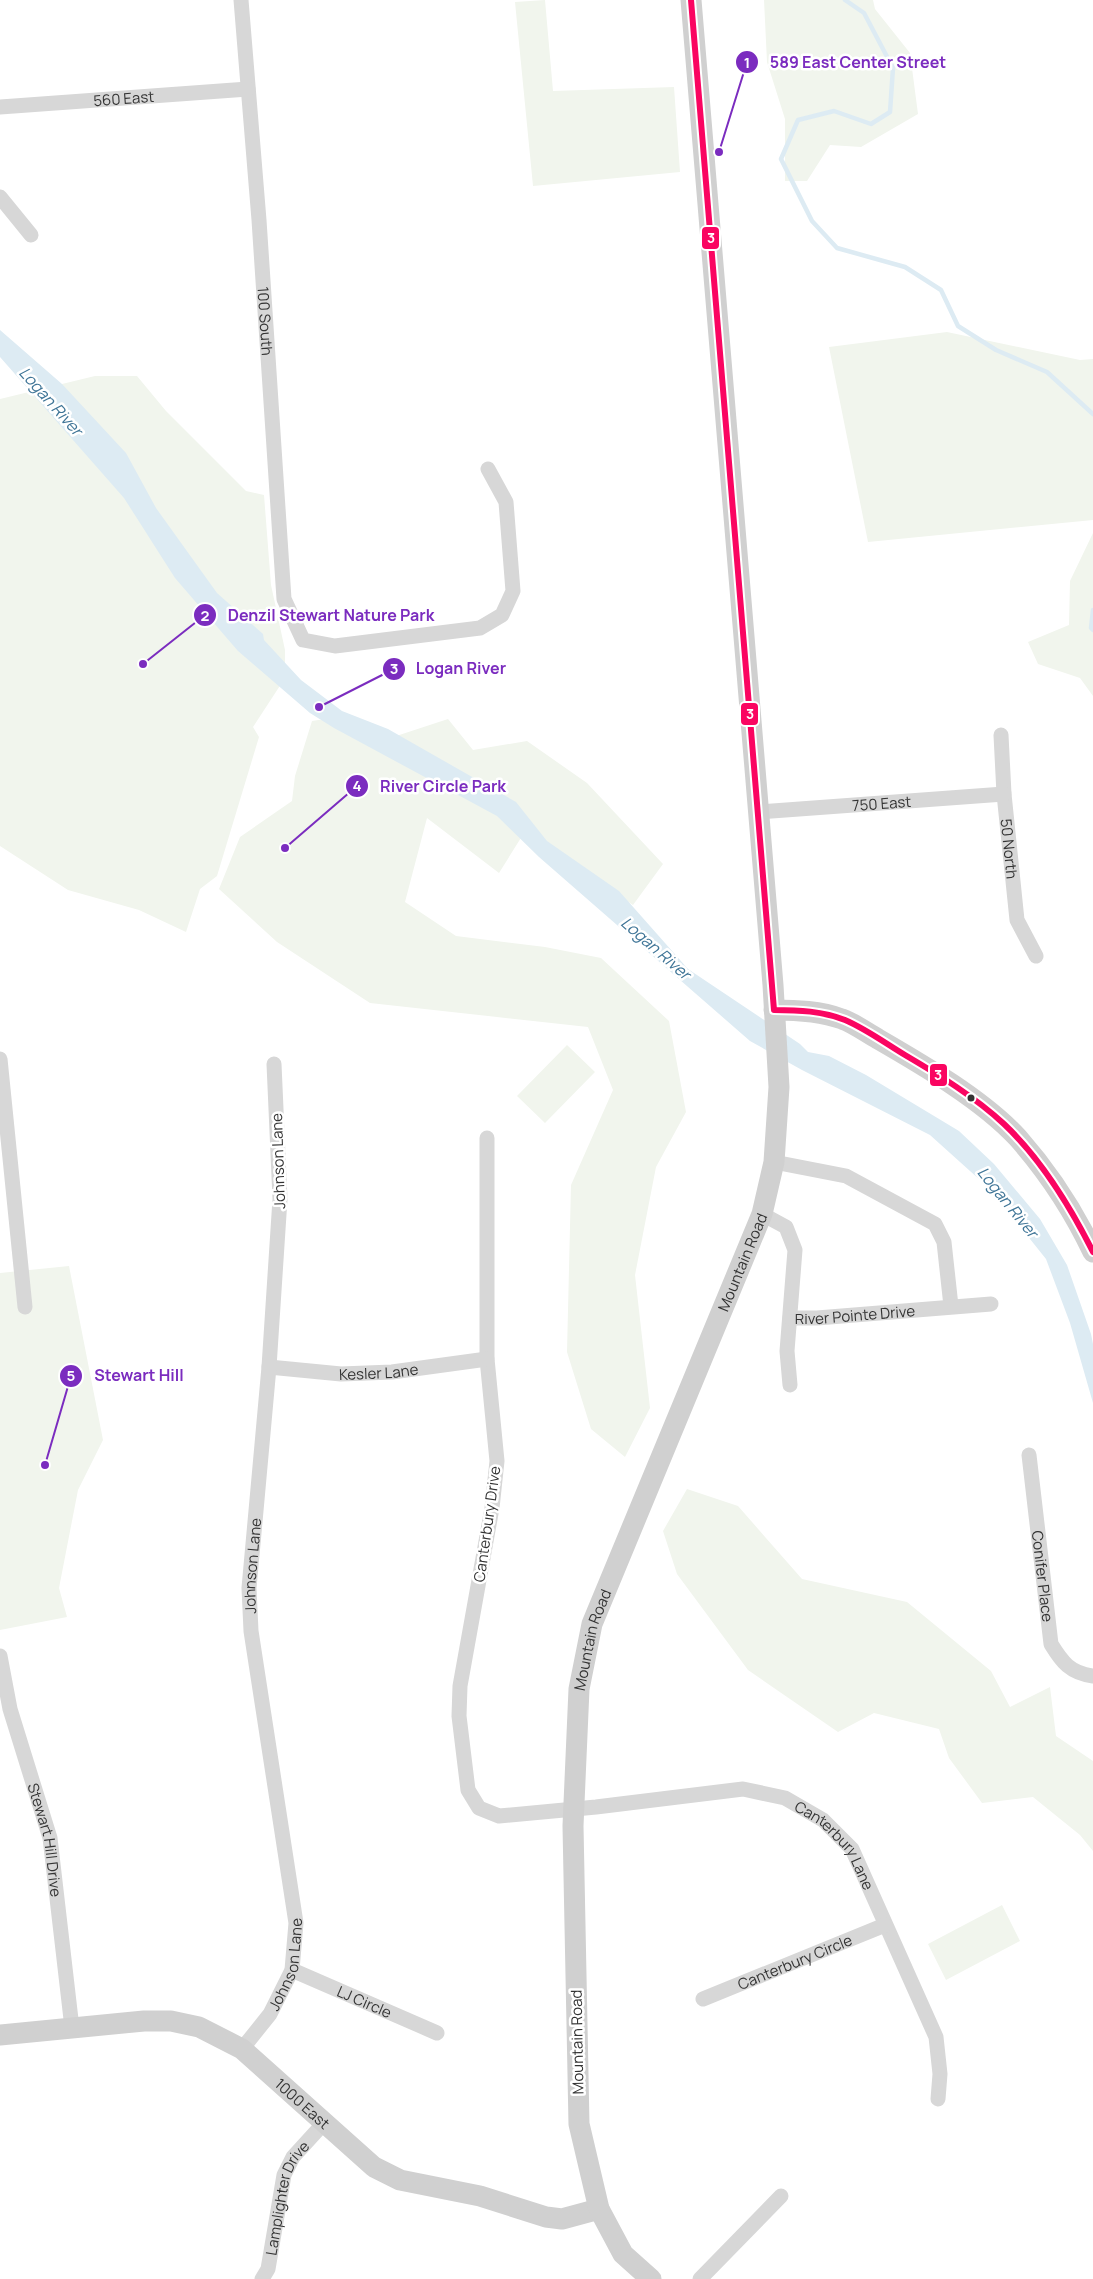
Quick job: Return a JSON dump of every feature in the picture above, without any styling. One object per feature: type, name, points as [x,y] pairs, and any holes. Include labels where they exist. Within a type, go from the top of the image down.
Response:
[{"type":"street","name":"100 South","points":[[241,0],[259,220],[284,599],[303,640],[335,646],[480,628],[502,615],[513,591],[506,502],[488,469]]},
{"type":"street","name":"Mountain Road","points":[[651,2279],[623,2254],[598,2209],[578,2124],[574,1809],[579,1689],[592,1624],[762,1214],[774,1162],[779,1087],[691,0]]},
{"type":"street","name":"560 East","points":[[0,107],[248,89]]},
{"type":"street","points":[[0,197],[31,235]]},
{"type":"street","name":"50 North","points":[[1001,735],[1004,794],[1017,920],[1036,956]]},
{"type":"street","name":"750 East","points":[[758,812],[1004,794]]},
{"type":"street","points":[[774,1010],[806,1010],[843,1019],[904,1054],[980,1105],[1017,1138],[1043,1171],[1079,1222],[1093,1252]]},
{"type":"street","points":[[0,1059],[5,1171],[25,1308]]},
{"type":"street","name":"Johnson Lane","points":[[242,2049],[270,2014],[292,1970],[296,1923],[251,1631],[249,1588],[270,1367],[280,1199],[274,1064]]},
{"type":"street","name":"Canterbury Drive","points":[[487,1138],[487,1359],[497,1460],[492,1508],[460,1686],[459,1716],[468,1790],[479,1808],[499,1816],[574,1809]]},
{"type":"street","points":[[774,1162],[846,1176],[935,1224],[944,1242],[950,1306]]},
{"type":"street","name":"River Pointe Drive","points":[[762,1214],[786,1227],[795,1250],[790,1318],[817,1318],[991,1304]]},
{"type":"street","points":[[790,1318],[787,1351],[790,1385]]},
{"type":"street","name":"Kesler Lane","points":[[270,1367],[350,1373],[392,1372],[487,1359]]},
{"type":"street","name":"Conifer Place","points":[[1028,1455],[1051,1644],[1064,1665],[1084,1675],[1093,1676]]},
{"type":"street","name":"Stewart Hill Drive","points":[[0,1656],[10,1709],[50,1838],[72,2028]]},
{"type":"street","name":"Canterbury Lane","points":[[574,1809],[743,1789],[786,1798],[823,1820],[852,1849],[936,2037],[940,2074],[938,2099]]},
{"type":"street","name":"Canterbury Circle","points":[[703,1999],[885,1925]]},
{"type":"street","name":"LJ Circle","points":[[292,1970],[437,2033]]},
{"type":"street","name":"1000 East","points":[[0,2035],[144,2021],[171,2021],[199,2027],[242,2049],[374,2167],[400,2180],[480,2196],[546,2217],[562,2219],[598,2209]]},
{"type":"street","name":"Lamplighter Drive","points":[[262,2279],[268,2269],[284,2175],[293,2158],[324,2123]]},
{"type":"street","points":[[700,2279],[781,2196]]},
{"type":"shaded area","points":[[545,0],[553,91],[674,87],[680,172],[533,186],[515,2]]},
{"type":"shaded area","points":[[764,0],[873,0],[875,9],[910,53],[918,114],[861,147],[830,145],[807,181],[785,181],[785,119],[767,62]]},
{"type":"shaded area","points":[[947,332],[1080,360],[1093,359],[1093,520],[868,542],[829,347]]},
{"type":"shaded area","points":[[95,376],[137,376],[166,411],[246,491],[264,495],[271,585],[285,650],[285,678],[253,727],[259,737],[217,876],[200,889],[186,932],[139,910],[68,890],[0,846],[0,399]]},
{"type":"shaded area","points":[[1093,533],[1093,696],[1080,678],[1038,664],[1028,642],[1069,625],[1070,581]]},
{"type":"shaded area","points":[[338,717],[378,742],[448,719],[473,750],[527,741],[587,783],[663,864],[633,905],[524,833],[499,873],[427,818],[405,902],[456,936],[545,947],[601,958],[669,1021],[686,1112],[656,1167],[635,1275],[650,1408],[625,1457],[591,1429],[567,1352],[571,1185],[613,1090],[588,1027],[370,1003],[277,942],[219,889],[240,837],[292,801],[295,776],[312,721]]},
{"type":"shaded area","points":[[567,1045],[595,1072],[545,1123],[517,1096]]},
{"type":"shaded area","points":[[69,1266],[103,1440],[78,1490],[59,1588],[67,1617],[0,1630],[0,1273]]},
{"type":"shaded area","points":[[687,1489],[738,1506],[802,1579],[907,1602],[991,1671],[1010,1707],[1050,1687],[1056,1736],[1093,1761],[1093,1851],[1080,1835],[1033,1797],[982,1803],[949,1758],[939,1729],[874,1713],[838,1732],[748,1670],[677,1574],[663,1531]]},
{"type":"shaded area","points":[[1002,1905],[1020,1941],[946,1980],[928,1944]]},
{"type":"water","points":[[0,330],[62,384],[126,453],[156,508],[217,593],[263,634],[264,640],[301,680],[342,711],[388,729],[516,802],[547,841],[619,891],[688,969],[800,1044],[808,1052],[829,1056],[866,1075],[959,1131],[994,1164],[1040,1219],[1067,1265],[1093,1344],[1093,1403],[1070,1323],[1046,1259],[990,1189],[930,1135],[802,1070],[750,1041],[539,857],[497,816],[334,728],[310,713],[238,651],[175,578],[124,498],[0,357]]},
{"type":"waterway","points":[[845,0],[864,13],[893,68],[890,112],[871,124],[834,111],[798,120],[781,159],[812,221],[837,248],[905,267],[941,290],[958,326],[996,350],[1047,372],[1093,414]]},
{"type":"waterway","points":[[1093,610],[1091,628],[1093,630]]},
{"type":"transit line","name":"3","points":[[691,0],[774,1010],[819,1013],[845,1020],[931,1070],[981,1105],[1018,1138],[1043,1168],[1065,1201],[1093,1252]]},
{"type":"place","name":"589 East Center Street","points":[[719,152]]},
{"type":"place","name":"Denzil Stewart Nature Park","points":[[143,664]]},
{"type":"place","name":"Logan River","points":[[319,707]]},
{"type":"place","name":"River Circle Park","points":[[285,848]]},
{"type":"place","name":"Stewart Hill","points":[[45,1465]]}]
